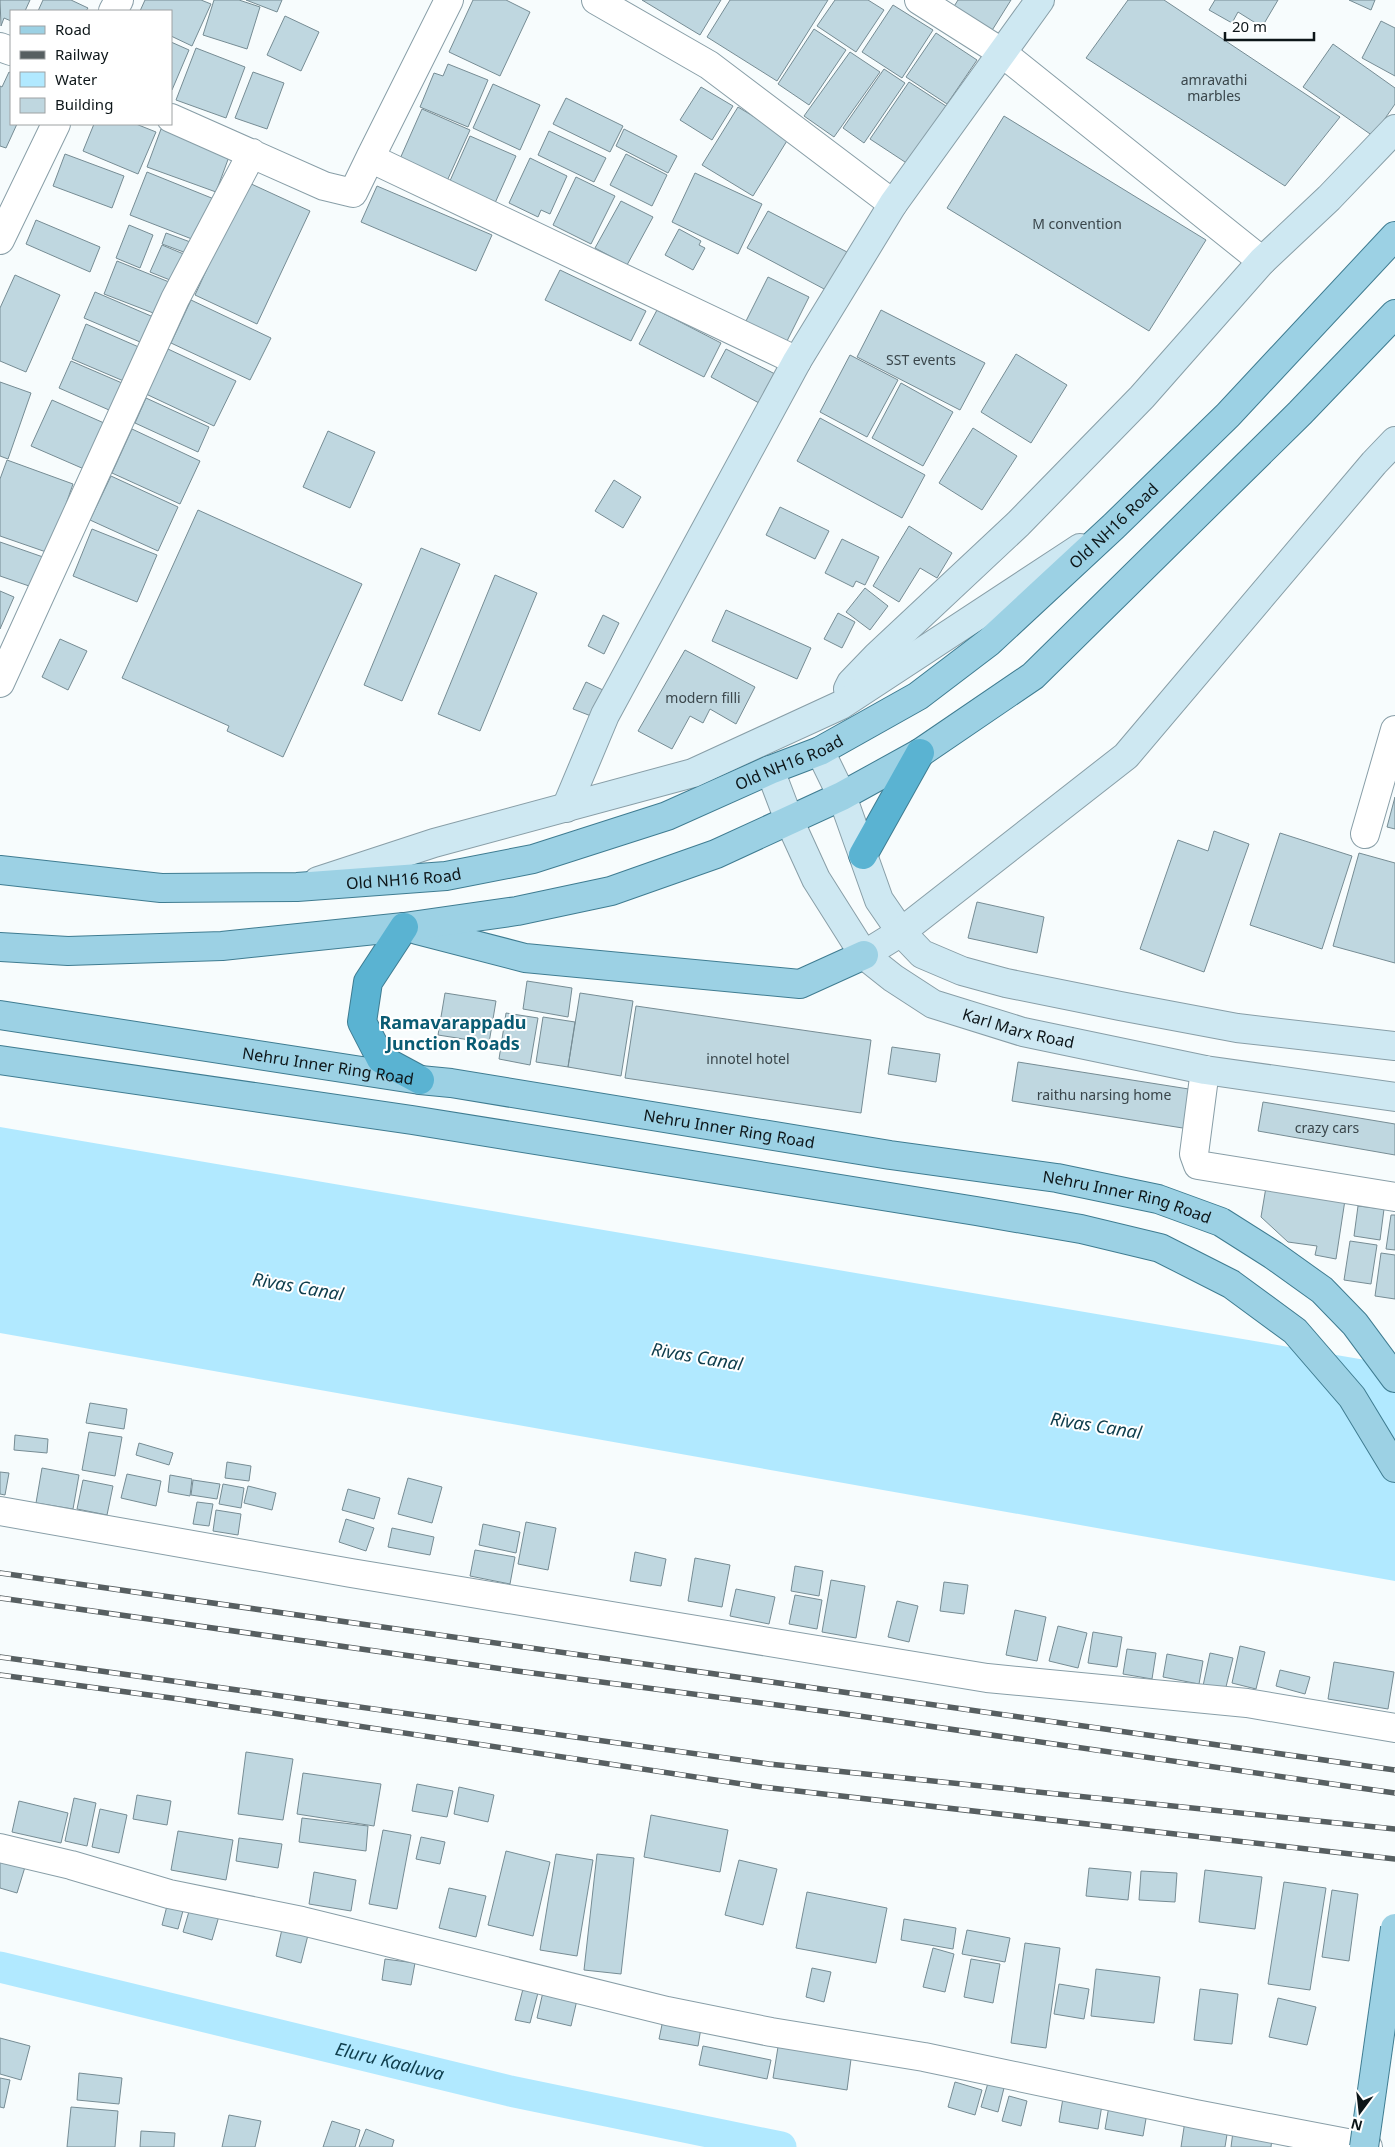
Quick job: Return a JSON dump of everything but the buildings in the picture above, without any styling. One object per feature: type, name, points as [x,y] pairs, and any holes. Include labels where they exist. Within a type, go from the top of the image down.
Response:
[{"type":"highway","points":[[863,855],[920,753]]},
{"type":"highway","points":[[404,927],[368,982],[362,1022],[381,1058],[420,1080]]},
{"type":"main road","name":"Old NH16 Road","points":[[0,870],[161,888],[297,887],[446,876],[533,859],[668,816],[770,770],[820,751],[918,696],[989,642],[1114,526],[1228,415],[1395,236]]},
{"type":"main road","points":[[0,947],[68,952],[222,946],[404,927],[517,910],[610,891],[716,854],[842,796],[920,753],[1033,676],[1294,420],[1395,314]]},
{"type":"main road","points":[[404,927],[525,958],[800,984],[864,955]]},
{"type":"main road","name":"Nehru Inner Ring Road","points":[[0,1015],[420,1080],[451,1083],[890,1155],[1057,1178],[1158,1199],[1221,1222],[1273,1255],[1322,1290],[1355,1324],[1395,1378]]},
{"type":"main road","points":[[0,1060],[412,1120],[1062,1225],[1160,1248],[1232,1284],[1295,1331],[1352,1397],[1395,1468]]},
{"type":"main road","points":[[1364,2147],[1395,1928]]},
{"type":"street","points":[[172,118],[324,186],[354,193],[449,0]]},
{"type":"street","points":[[596,0],[709,65],[893,204]]},
{"type":"street","points":[[920,0],[1001,52],[1262,261]]},
{"type":"street","points":[[566,808],[604,715],[797,361],[893,204],[1040,0]]},
{"type":"street","points":[[0,240],[56,125]]},
{"type":"street","points":[[841,705],[851,683],[1018,524],[1142,397],[1262,261],[1330,198],[1395,129]]},
{"type":"street","points":[[0,683],[176,299],[252,153]]},
{"type":"street","points":[[370,158],[797,361]]},
{"type":"street","points":[[864,955],[901,932],[1126,756],[1374,463],[1395,441]]},
{"type":"street","points":[[297,887],[434,843],[693,773],[841,705],[1114,526]]},
{"type":"street","points":[[1365,834],[1395,730]]},
{"type":"street","points":[[820,751],[842,796],[879,900],[901,932],[922,954],[962,970],[1006,983],[1237,1028],[1395,1046]]},
{"type":"street","name":"Karl Marx Road","points":[[770,770],[789,820],[816,879],[864,955],[893,978],[933,1004],[1023,1032],[1205,1070],[1395,1097]]},
{"type":"street","points":[[1205,1070],[1194,1154],[1198,1165],[1395,1197]]},
{"type":"street","points":[[0,1512],[351,1573],[987,1678],[1247,1703],[1395,1728]]},
{"type":"street","points":[[0,1848],[71,1865],[169,1894],[302,1920],[667,2011],[771,2032],[924,2057],[1195,2114],[1368,2147]]},
{"type":"water","name":"Rivas Canal","points":[[0,1127],[1395,1365],[1395,1581],[0,1333]]},
{"type":"waterway","name":"Eluru Kaaluva","points":[[0,1967],[510,2091],[781,2147]]},
{"type":"railway","points":[[0,1573],[1395,1770]]},
{"type":"railway","points":[[0,1598],[517,1671],[838,1713],[1395,1793]]},
{"type":"railway","points":[[0,1657],[769,1764],[1395,1829]]},
{"type":"railway","points":[[0,1675],[179,1699],[762,1787],[1395,1859]]},
{"type":"district","name":"Ramavarappadu Junction Roads","points":[[453,1033]]}]
